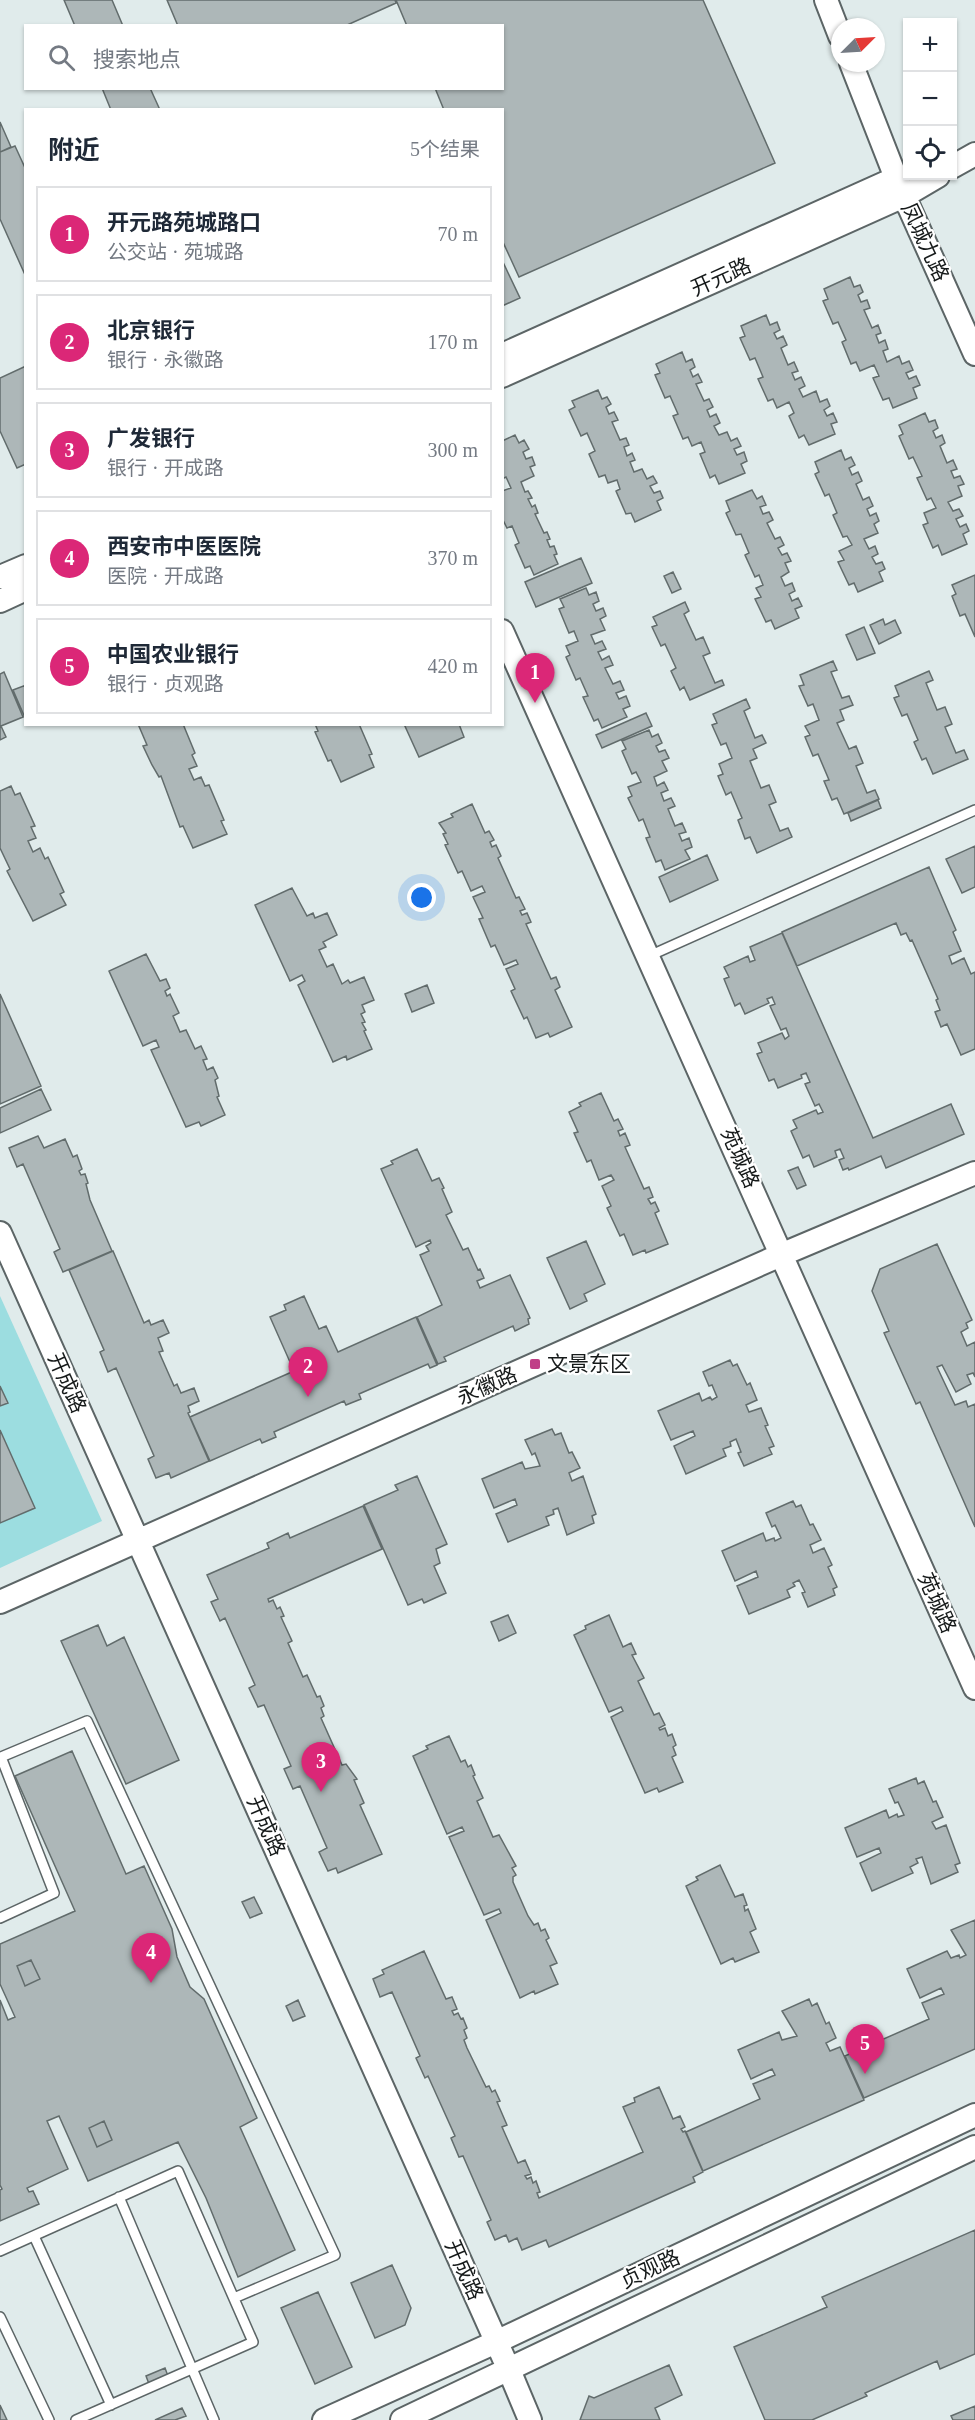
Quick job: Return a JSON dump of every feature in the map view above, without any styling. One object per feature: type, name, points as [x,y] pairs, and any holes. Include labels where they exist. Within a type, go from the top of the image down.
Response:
[{"type":"street","points":[[826,0],[833,18]]},
{"type":"street","name":"凤城九路","points":[[855,72],[900,187],[975,354]]},
{"type":"street","points":[[957,164],[975,154]]},
{"type":"street","name":"开元路","points":[[504,354],[900,187],[924,180]]},
{"type":"street","name":"开元路","points":[[504,375],[900,187]]},
{"type":"street","points":[[0,577],[24,567]]},
{"type":"street","points":[[0,601],[24,590]]},
{"type":"street","name":"苑城路","points":[[504,635],[783,1254],[975,1688]]},
{"type":"street","name":"永徽路","points":[[0,1602],[783,1254],[975,1173]]},
{"type":"street","name":"开成路","points":[[0,1233],[530,2420]]},
{"type":"street","name":"贞观路","points":[[324,2420],[496,2342],[975,2115]]},
{"type":"street","name":"贞观路","points":[[402,2420],[975,2147]]},
{"type":"lane","points":[[649,956],[975,810]]},
{"type":"lane","points":[[0,1918],[54,1893],[1,1757],[87,1722],[335,2255],[234,2298]]},
{"type":"lane","points":[[0,2251],[178,2171],[254,2342],[76,2420]]},
{"type":"lane","points":[[119,2197],[214,2420]]},
{"type":"lane","points":[[34,2236],[111,2405]]},
{"type":"lane","points":[[0,2317],[49,2420]]},
{"type":"shaded area","points":[[0,1296],[102,1521],[0,1568]]},
{"type":"building","points":[[64,0],[112,0],[122,24],[74,24]]},
{"type":"building","points":[[167,0],[395,0],[396,3],[349,24],[177,24]]},
{"type":"building","points":[[396,0],[703,0],[775,163],[519,277],[504,244],[504,108],[443,108],[436,90],[504,90],[504,24],[406,24]]},
{"type":"building","points":[[103,90],[151,90],[159,108],[110,108]]},
{"type":"building","points":[[0,122],[11,147],[0,152]]},
{"type":"building","points":[[15,146],[24,166],[24,273],[0,219],[0,152]]},
{"type":"building","points":[[504,264],[520,298],[504,305]]},
{"type":"building","points":[[850,277],[854,287],[860,285],[863,292],[858,295],[861,302],[867,300],[870,308],[864,310],[872,328],[878,325],[881,333],[876,335],[879,343],[885,340],[888,349],[883,351],[887,362],[899,356],[902,364],[909,361],[913,370],[906,373],[909,379],[916,376],[920,385],[913,388],[917,398],[893,408],[889,398],[883,400],[873,378],[879,376],[874,365],[860,371],[856,362],[851,364],[842,342],[846,340],[838,322],[833,324],[823,301],[828,299],[824,289]]},
{"type":"building","points":[[766,315],[770,325],[777,322],[780,330],[774,333],[777,339],[783,336],[787,345],[781,348],[788,365],[794,362],[798,371],[792,373],[795,380],[801,377],[805,386],[799,389],[803,397],[816,391],[820,402],[827,399],[830,406],[824,410],[827,416],[833,413],[837,422],[831,424],[835,434],[809,445],[804,435],[799,438],[789,416],[794,413],[789,402],[777,408],[773,399],[768,401],[758,379],[763,377],[755,358],[750,360],[740,338],[745,336],[741,326]]},
{"type":"building","points":[[682,352],[686,362],[692,359],[695,367],[690,370],[693,377],[698,374],[702,382],[696,384],[704,401],[709,399],[713,407],[707,410],[710,417],[716,414],[720,423],[714,426],[719,435],[727,432],[731,441],[737,438],[741,446],[734,449],[737,455],[744,452],[747,461],[741,464],[745,473],[719,484],[715,475],[710,478],[700,454],[705,452],[701,442],[692,446],[688,437],[683,439],[673,416],[678,414],[670,396],[665,398],[655,375],[660,373],[656,364]]},
{"type":"building","points":[[24,367],[24,465],[17,468],[0,431],[0,378]]},
{"type":"building","points":[[598,390],[602,399],[607,397],[611,404],[606,407],[609,414],[614,412],[618,420],[612,422],[620,440],[626,438],[629,445],[624,447],[627,456],[632,453],[635,460],[630,462],[634,472],[642,469],[647,479],[653,476],[657,483],[650,486],[654,493],[660,491],[663,498],[657,501],[661,510],[635,522],[631,513],[626,514],[616,491],[620,489],[617,480],[608,483],[605,475],[599,477],[589,454],[595,451],[587,433],[581,436],[569,410],[575,407],[572,401]]},
{"type":"building","points":[[925,413],[929,422],[935,420],[938,428],[933,431],[936,438],[942,435],[945,443],[940,446],[947,463],[953,460],[957,469],[951,471],[954,478],[960,476],[964,484],[958,486],[962,496],[948,502],[953,511],[959,509],[963,516],[956,519],[960,527],[966,524],[969,531],[963,534],[967,544],[942,555],[938,545],[933,548],[923,525],[928,523],[924,513],[936,508],[931,498],[927,500],[917,478],[922,476],[913,457],[909,459],[899,436],[903,434],[899,425]]},
{"type":"building","points":[[515,435],[519,443],[524,440],[529,449],[523,452],[526,459],[532,457],[535,465],[530,467],[534,476],[521,482],[525,492],[528,491],[532,498],[528,499],[532,507],[535,505],[538,513],[535,514],[544,533],[547,532],[550,547],[554,546],[557,554],[554,555],[558,564],[534,575],[530,566],[525,568],[515,545],[519,543],[512,526],[507,528],[504,522],[504,490],[511,488],[506,477],[504,478],[504,440]]},
{"type":"building","points":[[841,450],[845,460],[851,457],[855,465],[849,468],[852,475],[858,472],[862,481],[856,484],[863,500],[869,497],[873,506],[867,509],[870,516],[876,513],[879,521],[874,524],[878,533],[864,539],[869,549],[875,546],[878,554],[872,557],[876,564],[882,562],[885,569],[879,572],[883,581],[858,592],[854,583],[849,585],[838,562],[844,560],[839,551],[852,545],[847,536],[843,537],[833,515],[837,513],[829,494],[825,496],[815,474],[819,472],[815,462]]},
{"type":"building","points":[[752,490],[757,499],[762,496],[766,505],[760,507],[763,514],[769,512],[773,520],[767,523],[775,539],[780,537],[784,545],[778,548],[782,555],[787,553],[791,561],[785,563],[789,572],[781,577],[785,586],[792,583],[795,591],[789,594],[792,601],[798,598],[802,606],[795,609],[799,618],[775,629],[771,620],[766,622],[755,599],[761,597],[756,588],[763,585],[759,575],[755,577],[745,555],[749,553],[741,534],[736,535],[726,513],[730,511],[726,501]]},
{"type":"building","points":[[581,558],[592,583],[536,607],[525,582]]},
{"type":"building","points":[[673,572],[681,589],[672,593],[664,576]]},
{"type":"building","points":[[975,575],[975,637],[965,614],[960,616],[952,596],[956,594],[952,585]]},
{"type":"building","points":[[586,588],[589,595],[596,592],[599,601],[593,604],[596,611],[603,608],[606,616],[600,619],[605,630],[591,635],[595,644],[602,641],[606,649],[598,652],[602,660],[609,656],[613,665],[605,668],[613,684],[620,681],[624,690],[616,693],[619,699],[626,696],[630,706],[623,709],[627,717],[602,728],[598,719],[594,721],[583,697],[588,696],[580,678],[576,680],[566,657],[570,655],[566,646],[578,641],[574,631],[569,633],[559,609],[564,607],[560,599]]},
{"type":"building","points":[[685,602],[689,611],[684,614],[696,640],[703,637],[710,653],[703,656],[715,683],[722,680],[724,685],[690,700],[684,687],[680,690],[671,671],[676,668],[665,644],[661,646],[652,627],[657,625],[653,617]]},
{"type":"building","points":[[883,619],[885,625],[895,620],[901,633],[879,644],[870,625]]},
{"type":"building","points":[[864,627],[875,653],[857,660],[846,635]]},
{"type":"building","points":[[833,661],[837,670],[831,672],[842,698],[849,696],[853,705],[840,710],[844,720],[837,723],[849,749],[856,746],[863,763],[856,766],[867,793],[875,790],[879,799],[844,814],[837,798],[832,800],[824,781],[829,780],[818,754],[813,756],[805,737],[810,735],[805,726],[819,720],[813,704],[808,706],[799,686],[804,685],[800,675]]},
{"type":"building","points":[[929,671],[933,680],[926,683],[937,710],[945,707],[952,724],[945,727],[956,753],[964,750],[968,759],[933,774],[926,758],[922,760],[914,742],[918,740],[907,714],[902,716],[894,698],[899,696],[895,686]]},
{"type":"building","points":[[4,672],[23,717],[1,726],[6,737],[0,740],[0,674]]},
{"type":"building","points":[[24,686],[24,715],[13,690]]},
{"type":"building","points":[[746,699],[750,708],[744,711],[755,738],[762,735],[766,743],[753,749],[757,758],[750,761],[761,788],[769,785],[776,802],[769,805],[780,831],[788,828],[792,837],[757,853],[750,837],[745,839],[738,820],[742,818],[731,792],[726,795],[718,776],[723,774],[719,764],[732,758],[726,743],[721,745],[712,725],[717,723],[713,714]]},
{"type":"building","points":[[646,713],[652,726],[602,748],[596,735]]},
{"type":"building","points":[[139,726],[184,726],[195,753],[192,755],[197,766],[189,769],[194,780],[201,777],[205,786],[209,785],[224,820],[221,821],[227,834],[193,848],[183,826],[180,827],[161,776],[159,777],[143,746],[147,745]]},
{"type":"building","points":[[316,726],[360,726],[372,754],[369,755],[374,767],[341,782],[331,760],[328,761],[315,732],[318,731]]},
{"type":"building","points":[[405,726],[460,726],[464,737],[419,757]]},
{"type":"building","points":[[649,730],[652,737],[658,734],[662,743],[656,746],[659,752],[665,750],[669,758],[662,761],[667,771],[654,777],[657,786],[664,782],[668,790],[661,793],[664,801],[671,798],[675,806],[668,809],[675,826],[682,823],[686,832],[679,834],[682,841],[689,838],[692,847],[685,850],[690,859],[665,870],[661,860],[656,862],[646,838],[650,837],[643,819],[639,821],[628,798],[632,796],[628,787],[641,782],[636,772],[632,774],[622,751],[626,749],[622,741]]},
{"type":"building","points":[[11,786],[15,795],[20,793],[35,826],[31,827],[36,838],[28,841],[33,852],[40,848],[45,859],[48,857],[64,892],[60,894],[66,905],[33,921],[7,871],[10,869],[0,848],[0,791]]},
{"type":"building","points":[[878,800],[881,808],[851,821],[848,813]]},
{"type":"building","points":[[472,804],[485,833],[489,831],[494,840],[490,842],[492,847],[496,845],[501,856],[498,858],[516,898],[519,897],[525,909],[520,911],[522,915],[527,913],[531,922],[526,924],[551,979],[556,977],[560,987],[555,990],[572,1027],[550,1037],[548,1033],[536,1038],[527,1017],[524,1019],[511,991],[515,989],[506,969],[518,964],[516,960],[504,965],[495,945],[491,947],[479,919],[483,918],[473,897],[485,892],[482,886],[471,891],[462,871],[458,873],[445,845],[448,844],[443,834],[446,833],[439,823],[453,817],[451,814]]},
{"type":"building","points":[[975,846],[975,887],[962,893],[946,859]]},
{"type":"building","points":[[707,855],[718,880],[670,902],[659,877]]},
{"type":"building","points":[[929,867],[956,930],[953,932],[961,951],[949,956],[952,964],[964,958],[971,974],[975,972],[975,1049],[961,1055],[947,1024],[941,1027],[935,1012],[940,1010],[936,1000],[938,999],[912,940],[910,941],[906,933],[901,935],[896,923],[797,966],[782,932]]},
{"type":"building","points":[[292,888],[307,916],[313,913],[315,918],[327,913],[337,935],[323,942],[326,947],[319,950],[327,967],[333,964],[342,984],[348,980],[350,983],[364,977],[374,1000],[362,1005],[365,1012],[361,1014],[365,1022],[362,1023],[366,1030],[364,1031],[372,1049],[347,1060],[346,1056],[333,1062],[298,985],[305,981],[302,975],[290,981],[255,905]]},
{"type":"building","points":[[782,933],[873,1138],[951,1104],[964,1134],[886,1168],[881,1156],[849,1170],[848,1168],[843,1170],[839,1160],[844,1158],[840,1149],[835,1151],[837,1157],[814,1167],[809,1155],[803,1158],[791,1131],[797,1128],[793,1120],[816,1110],[818,1114],[823,1112],[819,1104],[815,1106],[805,1084],[810,1082],[806,1073],[801,1075],[802,1078],[778,1088],[774,1079],[769,1081],[757,1054],[762,1052],[758,1043],[782,1033],[785,1039],[789,1036],[786,1028],[781,1030],[770,1006],[775,1004],[772,997],[767,999],[769,1003],[745,1014],[740,1003],[735,1006],[724,979],[729,977],[724,967],[748,956],[750,962],[755,960],[750,947]]},
{"type":"building","points":[[146,954],[160,981],[166,979],[170,988],[165,991],[167,996],[170,994],[179,1013],[173,1016],[180,1032],[186,1030],[195,1049],[201,1046],[207,1059],[203,1060],[207,1070],[213,1067],[218,1078],[215,1080],[219,1096],[217,1097],[225,1115],[201,1126],[199,1122],[186,1127],[151,1050],[159,1047],[156,1040],[143,1046],[109,971]]},
{"type":"building","points":[[427,985],[434,1003],[412,1012],[405,994]]},
{"type":"building","points":[[0,994],[41,1086],[0,1104]]},
{"type":"building","points":[[41,1089],[51,1110],[0,1133],[0,1108]]},
{"type":"building","points":[[601,1093],[614,1121],[618,1119],[623,1129],[618,1131],[620,1136],[625,1133],[630,1145],[625,1147],[644,1189],[649,1187],[653,1197],[648,1199],[651,1204],[655,1202],[659,1211],[655,1213],[668,1244],[646,1253],[645,1250],[633,1255],[624,1234],[620,1236],[607,1208],[611,1206],[602,1186],[614,1180],[611,1175],[599,1180],[591,1160],[587,1162],[574,1133],[578,1132],[569,1112],[581,1106],[579,1103]]},
{"type":"building","points":[[38,1136],[44,1148],[65,1139],[73,1157],[77,1155],[82,1169],[79,1171],[81,1175],[85,1174],[90,1200],[112,1251],[63,1272],[54,1252],[60,1249],[23,1164],[17,1167],[9,1148]]},
{"type":"building","points":[[417,1149],[432,1181],[439,1178],[444,1188],[442,1189],[452,1212],[446,1215],[463,1250],[468,1248],[478,1270],[480,1269],[484,1278],[477,1281],[480,1288],[510,1275],[530,1318],[528,1319],[529,1324],[515,1331],[513,1326],[444,1357],[446,1361],[438,1364],[417,1317],[442,1305],[420,1255],[429,1251],[426,1246],[431,1243],[430,1240],[416,1247],[381,1169],[393,1164],[391,1161]]},
{"type":"building","points":[[798,1167],[806,1185],[797,1189],[788,1171]]},
{"type":"building","points":[[586,1241],[605,1284],[584,1294],[587,1301],[570,1309],[547,1258]]},
{"type":"building","points":[[937,1244],[972,1320],[966,1323],[968,1328],[961,1332],[967,1346],[975,1342],[975,1377],[973,1373],[967,1375],[971,1384],[956,1392],[942,1365],[937,1367],[955,1405],[966,1401],[968,1407],[975,1404],[975,1527],[920,1402],[916,1404],[884,1333],[889,1331],[872,1291],[880,1269]]},
{"type":"building","points":[[113,1251],[144,1323],[149,1320],[151,1325],[163,1320],[169,1333],[158,1338],[163,1351],[159,1352],[174,1386],[177,1384],[181,1393],[194,1388],[199,1401],[188,1406],[190,1412],[188,1413],[209,1461],[171,1478],[169,1473],[156,1478],[148,1459],[154,1456],[116,1368],[108,1372],[100,1352],[104,1350],[69,1270]]},
{"type":"building","points":[[304,1296],[319,1329],[326,1326],[338,1352],[416,1317],[437,1365],[430,1368],[428,1364],[359,1394],[361,1399],[346,1405],[344,1401],[274,1432],[276,1437],[262,1443],[260,1439],[210,1461],[190,1417],[294,1371],[270,1317],[286,1310],[284,1305]]},
{"type":"building","points":[[730,1360],[733,1366],[737,1364],[747,1385],[750,1383],[757,1400],[746,1405],[749,1412],[761,1408],[768,1425],[765,1426],[774,1446],[769,1448],[772,1454],[744,1466],[738,1453],[741,1452],[736,1439],[730,1442],[731,1446],[723,1449],[726,1456],[686,1474],[674,1446],[695,1436],[693,1431],[671,1440],[658,1411],[699,1393],[702,1401],[710,1397],[712,1400],[717,1397],[703,1372]]},
{"type":"building","points":[[0,1386],[8,1403],[0,1406]]},
{"type":"building","points":[[552,1429],[555,1435],[561,1433],[569,1453],[572,1452],[580,1468],[569,1473],[572,1481],[583,1476],[596,1514],[592,1516],[594,1523],[567,1535],[558,1508],[553,1510],[554,1514],[546,1517],[549,1525],[508,1542],[496,1514],[517,1505],[515,1499],[494,1508],[482,1479],[522,1462],[525,1469],[540,1466],[535,1453],[532,1455],[525,1440]]},
{"type":"building","points":[[0,1430],[35,1508],[0,1523]]},
{"type":"building","points":[[417,1476],[447,1544],[436,1549],[440,1563],[434,1566],[446,1593],[424,1603],[422,1599],[408,1605],[364,1505],[398,1490],[395,1485]]},
{"type":"building","points":[[793,1501],[796,1507],[801,1505],[810,1525],[813,1524],[821,1540],[810,1545],[813,1553],[824,1548],[832,1565],[828,1567],[837,1587],[833,1589],[835,1595],[808,1607],[802,1593],[805,1592],[799,1580],[793,1583],[795,1586],[787,1590],[790,1597],[749,1614],[737,1586],[758,1577],[756,1571],[735,1581],[722,1551],[763,1533],[766,1541],[781,1538],[775,1525],[772,1527],[766,1513]]},
{"type":"building","points":[[363,1506],[382,1549],[268,1599],[269,1602],[273,1600],[277,1609],[280,1607],[284,1616],[281,1617],[292,1641],[288,1643],[303,1677],[307,1675],[317,1697],[320,1696],[324,1706],[321,1708],[324,1716],[321,1718],[342,1765],[346,1764],[357,1779],[354,1780],[364,1803],[360,1805],[382,1854],[338,1873],[336,1868],[328,1871],[319,1852],[327,1848],[300,1786],[293,1789],[284,1769],[291,1766],[264,1705],[258,1707],[249,1688],[255,1685],[225,1618],[220,1621],[211,1602],[218,1599],[207,1575],[269,1548],[267,1543],[288,1533],[290,1538]]},
{"type":"building","points":[[508,1615],[516,1633],[499,1641],[491,1622]]},
{"type":"building","points":[[609,1615],[623,1647],[631,1643],[636,1654],[632,1655],[644,1678],[638,1681],[654,1715],[659,1713],[665,1725],[659,1728],[660,1730],[665,1728],[668,1736],[672,1734],[676,1745],[673,1747],[676,1755],[672,1757],[683,1782],[659,1792],[657,1788],[645,1793],[611,1717],[623,1711],[621,1707],[609,1712],[574,1635],[586,1629],[585,1626]]},
{"type":"building","points":[[98,1625],[107,1646],[124,1637],[179,1760],[126,1784],[61,1641]]},
{"type":"building","points":[[449,1736],[461,1762],[465,1760],[468,1767],[471,1765],[475,1775],[473,1776],[483,1798],[477,1801],[493,1837],[499,1835],[516,1866],[512,1868],[516,1875],[513,1877],[513,1882],[528,1916],[534,1925],[538,1923],[541,1931],[545,1929],[549,1938],[546,1940],[557,1963],[550,1966],[558,1984],[535,1994],[534,1991],[520,1998],[486,1920],[501,1913],[499,1909],[484,1915],[449,1837],[464,1831],[462,1827],[447,1834],[413,1756],[428,1749],[426,1746]]},
{"type":"building","points":[[72,1751],[126,1874],[144,1866],[172,1929],[177,1957],[190,1987],[204,1999],[257,2118],[240,2127],[295,2250],[238,2277],[206,2198],[178,2142],[88,2181],[59,2116],[47,2121],[68,2169],[27,2188],[29,2192],[33,2191],[39,2204],[0,2221],[0,2190],[2,2189],[0,2185],[0,2000],[8,2020],[15,2017],[0,1984],[0,1944],[75,1911],[15,1776]],"holes":[[[31,1960],[40,1979],[25,1986],[17,1966]],[[104,2121],[112,2140],[97,2147],[89,2128]]]},
{"type":"building","points":[[916,1778],[918,1784],[924,1781],[933,1802],[936,1801],[943,1817],[932,1822],[936,1829],[946,1825],[960,1863],[955,1865],[958,1872],[931,1884],[922,1857],[916,1859],[918,1863],[910,1867],[913,1873],[872,1891],[860,1863],[881,1853],[879,1848],[857,1857],[845,1828],[886,1810],[889,1818],[897,1814],[898,1817],[904,1815],[889,1789]]},
{"type":"building","points":[[720,1865],[735,1897],[743,1894],[747,1905],[744,1906],[745,1911],[748,1909],[756,1929],[750,1932],[759,1952],[735,1962],[733,1958],[721,1964],[686,1886],[698,1880],[696,1877]]},
{"type":"building","points":[[254,1897],[262,1913],[250,1918],[242,1902]]},
{"type":"building","points":[[975,1920],[975,2049],[864,2098],[845,2056],[929,2019],[922,2003],[944,1994],[941,1988],[920,1998],[907,1969],[947,1951],[951,1958],[966,1955],[951,1930]]},
{"type":"building","points":[[424,1951],[446,1999],[452,1997],[457,2009],[452,2011],[454,2015],[458,2013],[461,2019],[463,2018],[467,2028],[464,2030],[467,2038],[464,2040],[467,2048],[486,2087],[489,2086],[492,2092],[495,2090],[500,2101],[497,2102],[507,2125],[502,2127],[518,2163],[525,2160],[531,2174],[525,2176],[527,2179],[531,2177],[533,2183],[536,2181],[540,2192],[537,2193],[539,2198],[643,2152],[623,2107],[635,2102],[634,2098],[659,2087],[673,2119],[680,2116],[685,2127],[681,2129],[685,2131],[703,2172],[693,2177],[695,2182],[549,2247],[546,2240],[522,2250],[517,2238],[509,2242],[506,2235],[495,2240],[487,2222],[491,2220],[463,2156],[459,2157],[451,2138],[455,2136],[428,2076],[425,2078],[416,2058],[420,2056],[392,1992],[380,1997],[373,1979],[384,1974],[382,1970]]},
{"type":"building","points":[[31,1960],[40,1979],[25,1986],[17,1966]]},
{"type":"building","points":[[809,1999],[812,2006],[817,2003],[826,2024],[829,2022],[836,2038],[826,2043],[830,2051],[840,2047],[864,2100],[703,2171],[686,2132],[760,2099],[753,2084],[775,2075],[772,2069],[751,2079],[738,2050],[779,2032],[782,2040],[797,2036],[782,2011]]},
{"type":"building","points":[[298,2000],[305,2016],[293,2021],[286,2006]]},
{"type":"building","points":[[104,2121],[112,2140],[97,2147],[89,2128]]},
{"type":"building","points":[[975,2230],[975,2354],[940,2369],[937,2361],[812,2420],[765,2420],[734,2347],[827,2307],[822,2297]]},
{"type":"building","points":[[392,2265],[411,2308],[405,2325],[375,2338],[351,2283]]},
{"type":"building","points":[[318,2292],[352,2367],[315,2384],[281,2308]]},
{"type":"building","points":[[669,2365],[682,2395],[655,2408],[660,2420],[580,2420],[589,2396],[594,2398]]},
{"type":"building","points":[[165,2368],[168,2376],[149,2384],[146,2376]]},
{"type":"building","points":[[0,2405],[7,2420],[0,2420]]},
{"type":"building","points":[[975,2406],[975,2420],[953,2420],[951,2416]]},
{"type":"building","points":[[182,2408],[186,2416],[175,2420],[155,2420]]},
{"type":"place","name":"开元路苑城路口","points":[[535,703]]},
{"type":"place","name":"文景东区","points":[[535,1364]]},
{"type":"place","name":"北京银行","points":[[308,1397]]},
{"type":"place","name":"广发银行","points":[[321,1792]]},
{"type":"place","name":"西安市中医医院","points":[[151,1983]]},
{"type":"place","name":"中国农业银行","points":[[865,2074]]}]
